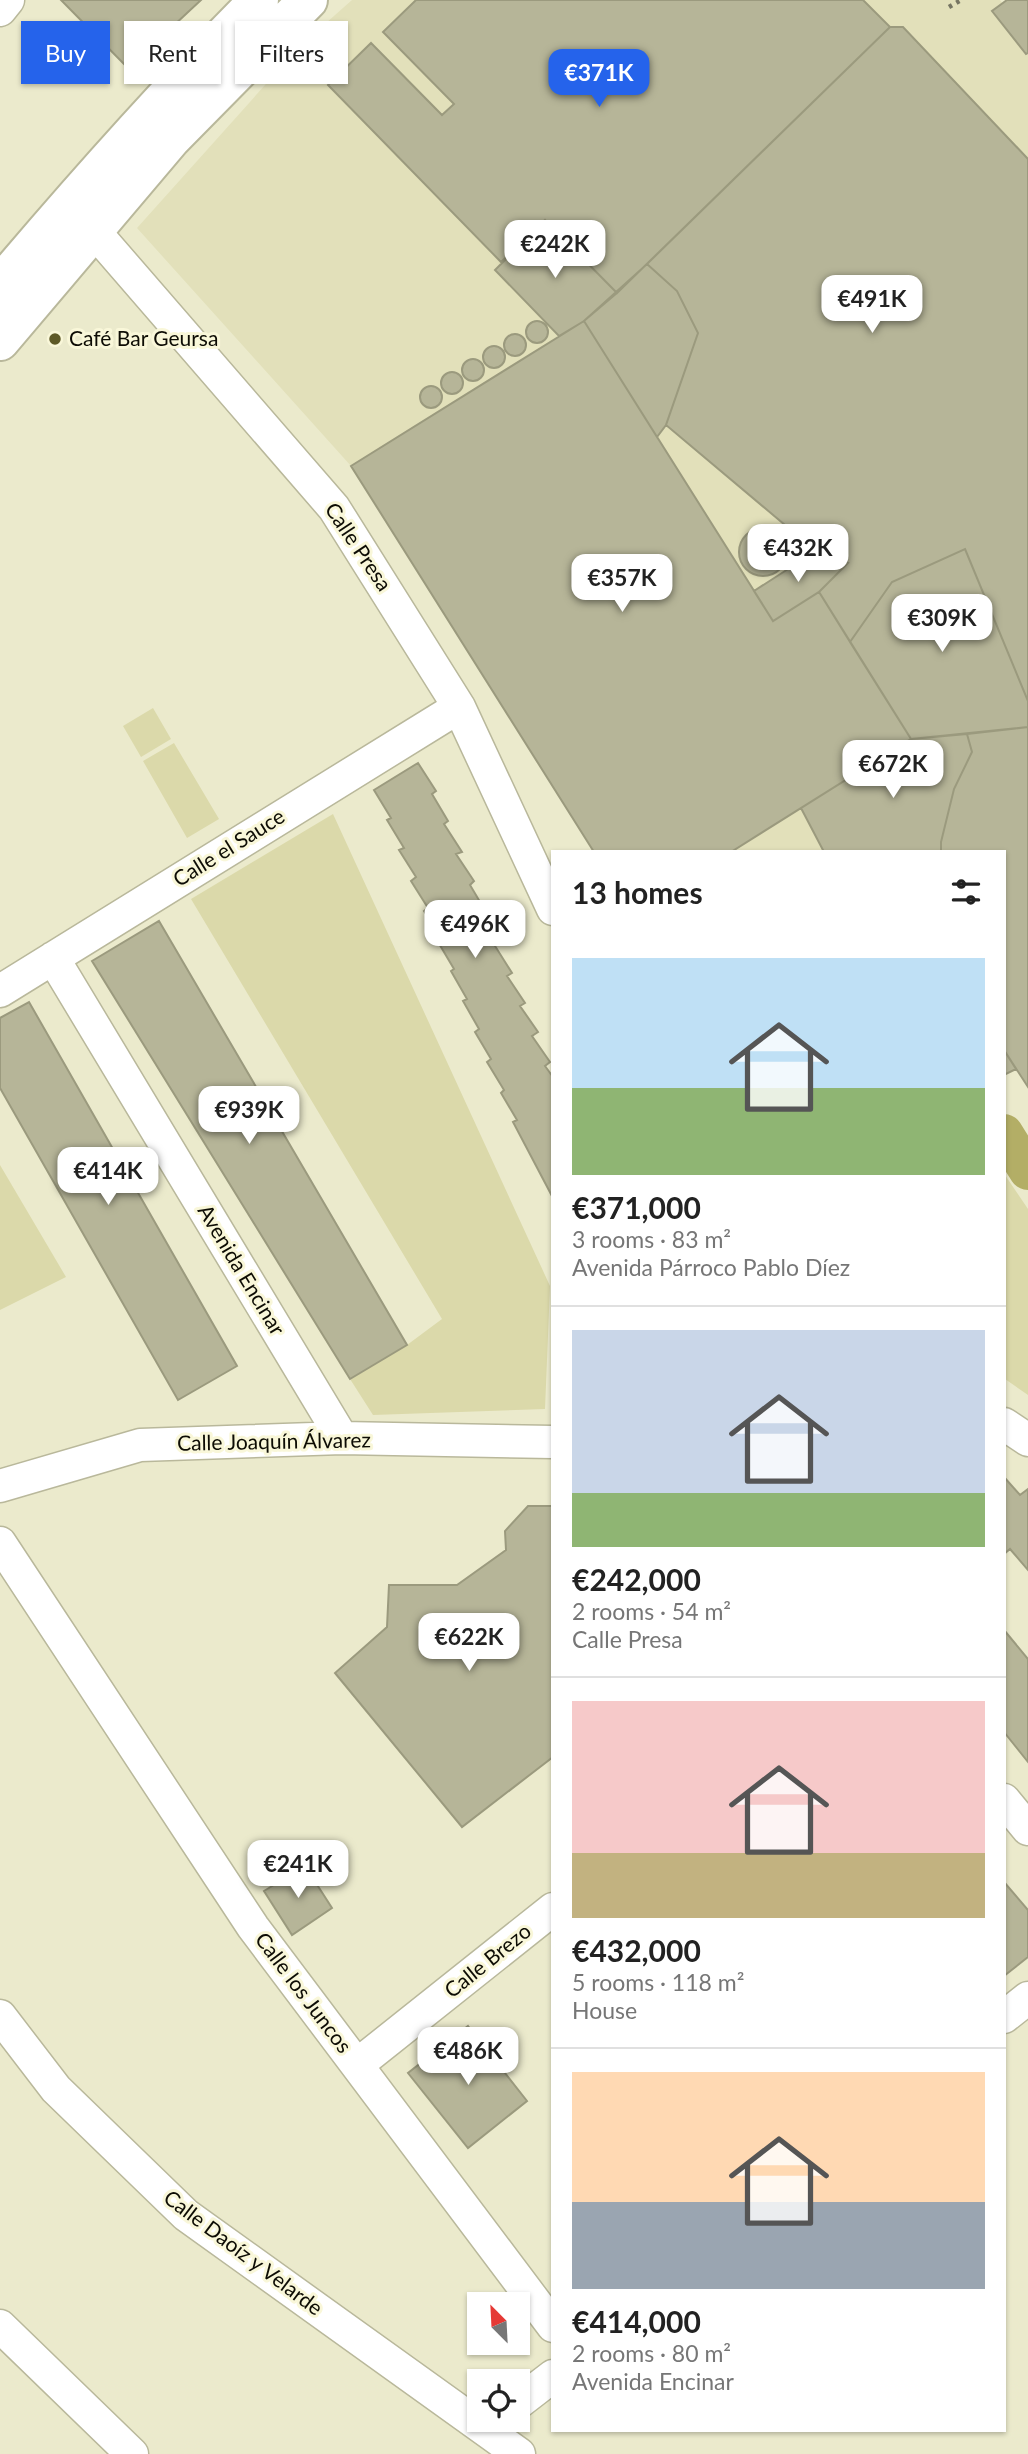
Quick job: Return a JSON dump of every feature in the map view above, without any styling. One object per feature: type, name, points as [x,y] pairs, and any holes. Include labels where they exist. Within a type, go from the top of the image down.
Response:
[{"type":"main road","points":[[0,285],[122,144],[196,63],[260,0]]},
{"type":"main road","points":[[0,341],[171,139],[308,0]]},
{"type":"street","points":[[0,10],[8,0]]},
{"type":"street","points":[[0,309],[44,258],[72,239],[93,231],[98,202],[108,187],[248,25],[260,0]]},
{"type":"street","name":"Calle Presa","points":[[93,231],[334,509],[459,707],[551,905]]},
{"type":"street","name":"Calle el Sauce","points":[[0,991],[459,707]]},
{"type":"street","name":"Avenida Encinar","points":[[53,958],[342,1438]]},
{"type":"street","points":[[1006,1425],[1028,1440]]},
{"type":"street","name":"Calle Joaquín Álvarez","points":[[0,1486],[140,1445],[342,1438],[551,1442]]},
{"type":"street","name":"Calle los Juncos","points":[[0,1543],[253,1927],[551,2323]]},
{"type":"street","points":[[1006,1802],[1028,1829]]},
{"type":"street","name":"Calle Brezo","points":[[357,2065],[551,1911]]},
{"type":"street","points":[[1006,2015],[1028,1998]]},
{"type":"street","name":"Calle Daoíz y Velarde","points":[[0,2016],[56,2089],[186,2215],[467,2410]]},
{"type":"street","points":[[0,2326],[132,2454]]},
{"type":"street","points":[[530,2394],[551,2378]]},
{"type":"street","name":"Calle Daoíz y Velarde","points":[[496,2432],[519,2454]]},
{"type":"path","points":[[949,7],[961,0]]},
{"type":"shaded area","points":[[352,0],[1000,0],[1028,36],[1028,1087],[1016,1069],[1006,1074],[1006,850],[593,850],[351,466],[137,228],[266,84],[348,84],[348,21],[328,21]]},
{"type":"shaded area","points":[[153,708],[171,739],[141,757],[123,726]]},
{"type":"shaded area","points":[[174,743],[219,819],[187,838],[143,761]]},
{"type":"shaded area","points":[[333,814],[550,1286],[545,1409],[373,1415],[350,1379],[407,1345],[442,1319],[191,899]]},
{"type":"shaded area","points":[[0,1165],[66,1277],[0,1310]]},
{"type":"shaded area","points":[[1006,1176],[1028,1209],[1028,1395],[1006,1380]]},
{"type":"building","points":[[61,0],[201,0],[178,21],[124,21],[124,64],[110,50],[110,21],[82,21]]},
{"type":"building","points":[[416,0],[863,0],[890,27],[617,293],[545,220],[501,262],[328,85],[348,84],[348,65],[371,43],[442,115],[454,104],[383,32]]},
{"type":"building","points":[[1007,0],[1028,0],[1026,54],[992,11]]},
{"type":"building","points":[[890,27],[903,27],[1028,159],[1028,701],[965,549],[892,582],[850,642],[819,592],[848,563],[816,551],[666,425],[698,333],[677,291],[647,264]]},
{"type":"building","points":[[545,220],[617,293],[584,321],[559,336],[495,270]]},
{"type":"building","points":[[647,264],[677,291],[698,333],[666,425],[657,437],[584,321]]},
{"type":"building","points":[[537,321],[545,324],[548,332],[545,340],[537,343],[529,340],[526,332],[529,324]]},
{"type":"building","points":[[584,321],[773,621],[819,592],[911,739],[734,850],[593,850],[351,466]]},
{"type":"building","points":[[515,334],[523,337],[526,345],[523,353],[515,356],[507,353],[504,345],[507,337]]},
{"type":"building","points":[[494,346],[502,349],[505,357],[502,365],[494,368],[486,365],[483,357],[486,349]]},
{"type":"building","points":[[473,359],[481,362],[484,370],[481,378],[473,381],[465,378],[462,370],[465,362]]},
{"type":"building","points":[[452,372],[460,375],[463,383],[460,391],[452,394],[444,391],[441,383],[444,375]]},
{"type":"building","points":[[431,386],[439,389],[442,397],[439,405],[431,408],[423,405],[420,397],[423,389]]},
{"type":"building","points":[[763,528],[772,529],[780,535],[786,543],[786,561],[780,569],[772,575],[763,576],[754,575],[746,569],[740,561],[739,552],[740,543],[746,535],[754,529]]},
{"type":"building","points":[[965,549],[1028,701],[1028,727],[911,739],[850,642],[892,582]]},
{"type":"building","points":[[816,551],[848,563],[819,592],[773,621],[754,591]]},
{"type":"building","points":[[1028,727],[1028,1087],[1006,1053],[1006,850],[941,850],[954,789],[972,752],[967,734]]},
{"type":"building","points":[[967,734],[972,752],[954,789],[941,850],[823,850],[801,808],[911,739]]},
{"type":"building","points":[[418,763],[436,791],[432,794],[448,821],[444,824],[462,852],[456,854],[474,881],[470,885],[486,912],[482,914],[501,943],[495,946],[512,973],[507,976],[525,1003],[520,1006],[538,1032],[532,1036],[550,1062],[545,1066],[551,1074],[551,1194],[513,1122],[517,1120],[501,1093],[504,1090],[487,1062],[491,1059],[475,1032],[479,1029],[463,1001],[467,999],[438,942],[442,940],[424,911],[428,908],[411,881],[416,877],[399,850],[404,848],[387,820],[391,818],[374,790]]},
{"type":"building","points":[[159,921],[407,1345],[350,1379],[92,961]]},
{"type":"building","points":[[29,1002],[237,1366],[178,1400],[0,1088],[0,1018]]},
{"type":"building","points":[[1006,1053],[1016,1069],[1006,1074]]},
{"type":"building","points":[[1006,1479],[1020,1495],[1028,1489],[1028,1570],[1010,1549],[1006,1552]]},
{"type":"building","points":[[528,1506],[551,1506],[551,1759],[462,1827],[335,1673],[387,1627],[389,1585],[457,1585],[506,1550],[505,1531]]},
{"type":"building","points":[[1006,1632],[1028,1659],[1028,1762],[1006,1734]]},
{"type":"building","points":[[305,1866],[332,1908],[292,1935],[264,1891]]},
{"type":"building","points":[[1006,1884],[1028,1910],[1028,1957],[1006,1974]]},
{"type":"building","points":[[468,2026],[527,2101],[468,2148],[408,2073]]},
{"type":"waterway","points":[[1006,1136],[1028,1171]]},
{"type":"place","name":"Café Bar Geursa","points":[[55,339]]}]
